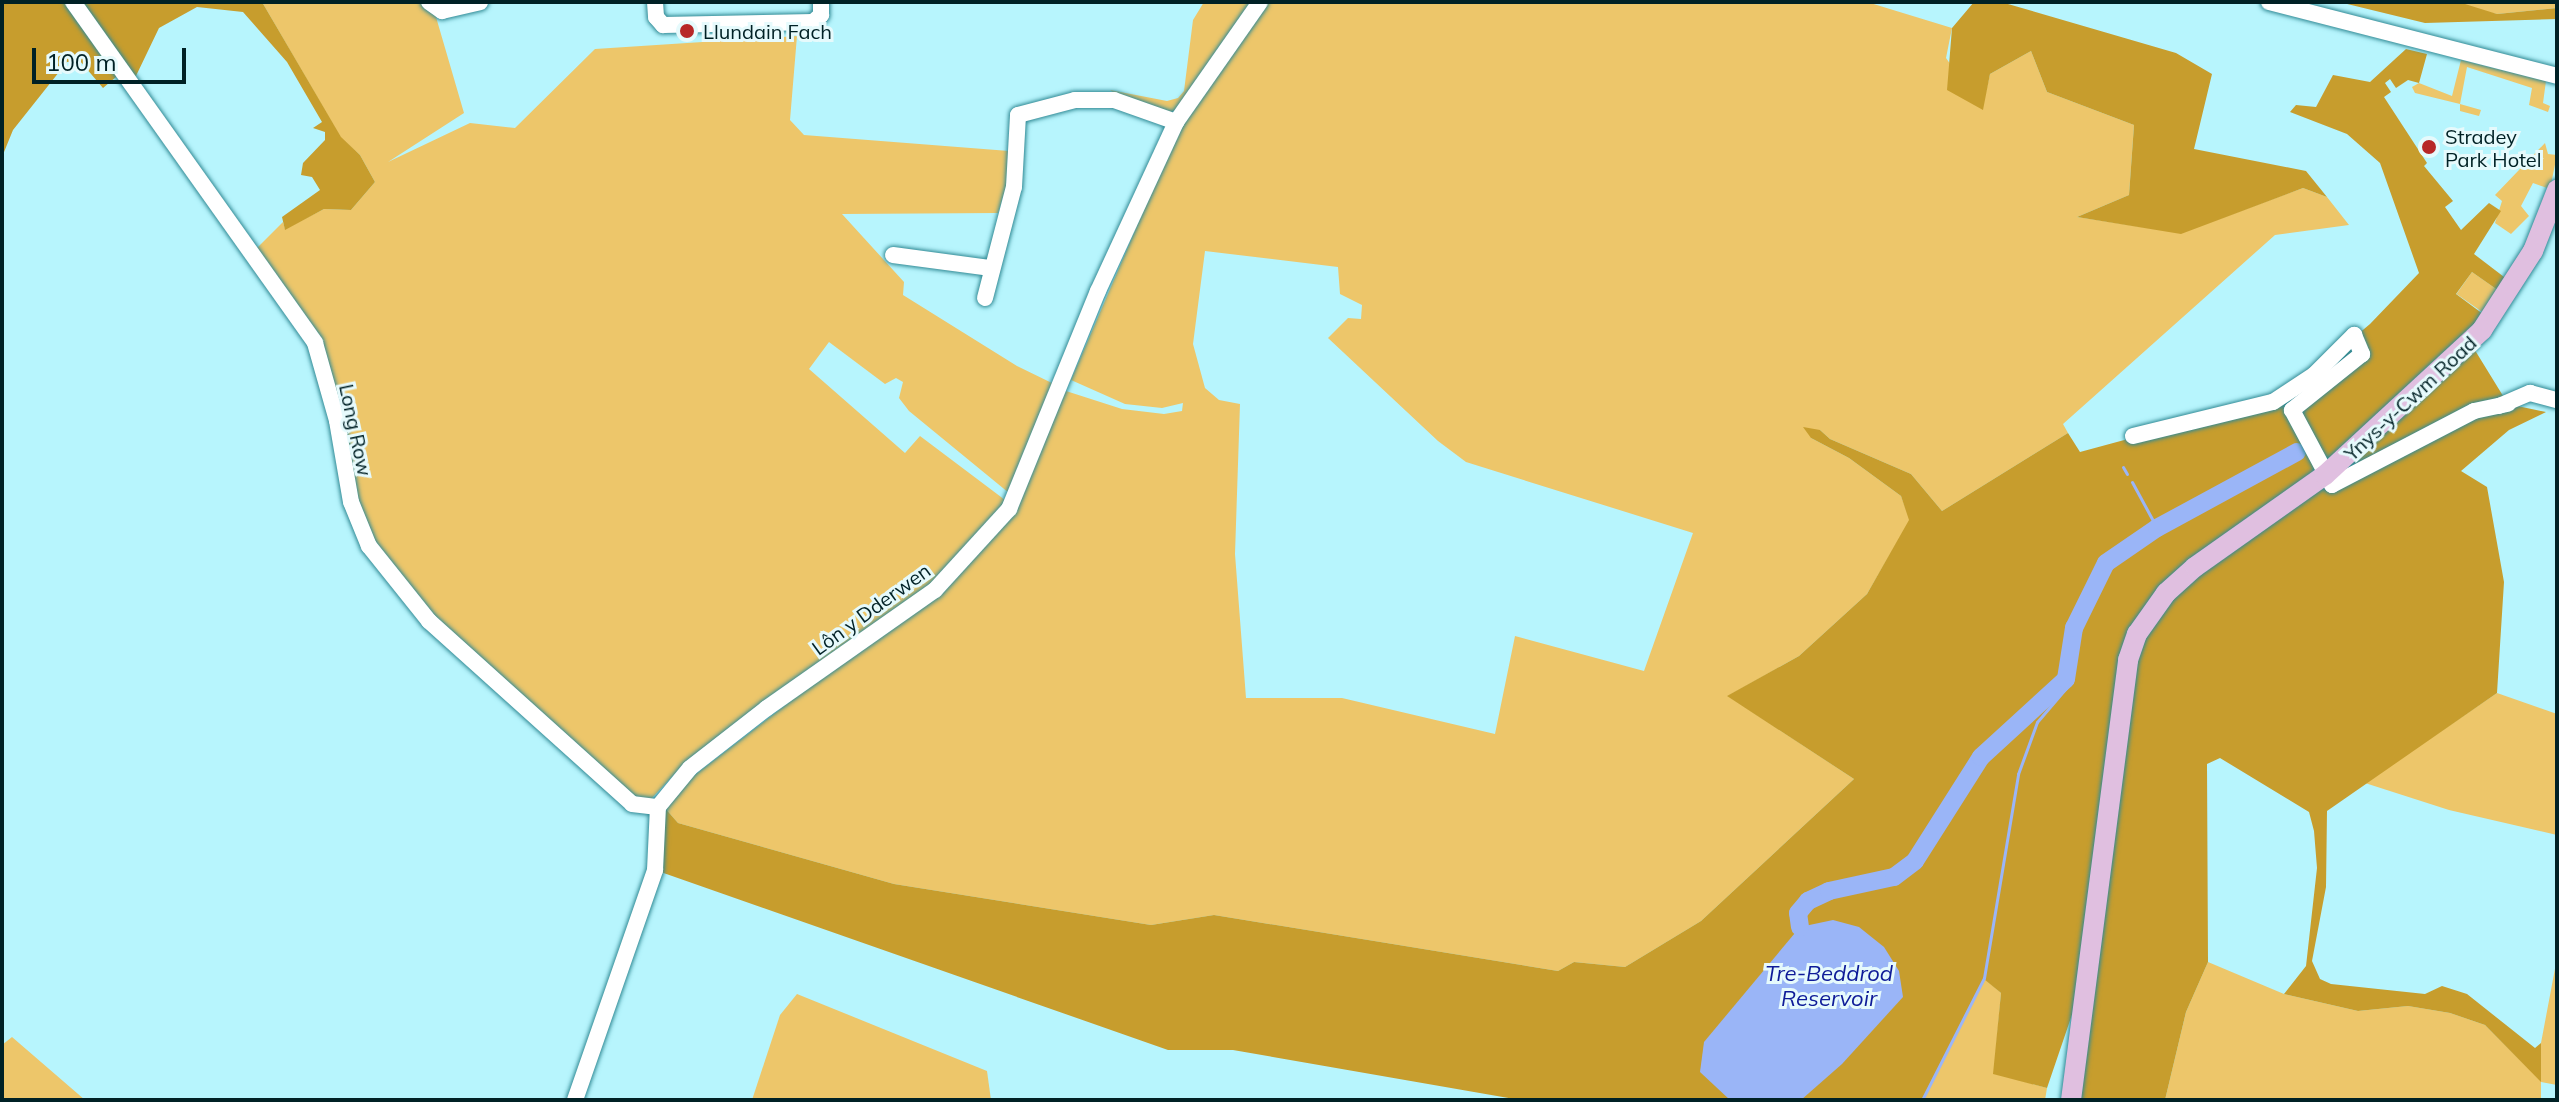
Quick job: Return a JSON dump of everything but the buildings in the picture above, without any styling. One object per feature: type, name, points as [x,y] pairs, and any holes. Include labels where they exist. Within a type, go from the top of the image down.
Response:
[{"type":"main road","name":"Ynys-y-Cwm Road","points":[[2071,1100],[2126,675],[2137,634],[2166,593],[2195,567],[2325,475],[2482,330],[2533,251],[2557,190]]},
{"type":"street","name":"Long Row","points":[[73,2],[315,343],[337,421],[351,502],[369,546],[440,631],[632,804],[658,807]]},
{"type":"street","points":[[429,2],[442,11],[480,2]]},
{"type":"street","points":[[655,2],[656,17],[663,25],[813,22],[821,15],[821,2]]},
{"type":"street","name":"Lôn y Dderwen","points":[[658,807],[690,768],[756,716],[935,590],[1009,509],[1098,291],[1176,122],[1260,2]]},
{"type":"street","points":[[2269,2],[2557,76]]},
{"type":"street","points":[[985,298],[1014,187],[1018,115],[1075,100],[1114,100],[1176,122]]},
{"type":"street","points":[[893,255],[991,268]]},
{"type":"street","points":[[2133,436],[2273,402],[2314,375],[2354,335],[2362,354],[2292,410],[2325,475],[2338,486],[2474,411],[2504,405],[2530,393],[2557,400]]},
{"type":"street","points":[[575,1100],[655,870],[658,807]]},
{"type":"shaded area","points":[[2,2],[262,2],[341,137],[360,155],[375,182],[351,210],[324,209],[285,230],[282,217],[320,190],[312,177],[301,175],[303,163],[325,140],[325,132],[313,128],[322,122],[287,62],[243,12],[197,7],[159,28],[135,78],[128,67],[103,88],[80,61],[67,62],[13,130],[2,157]]},
{"type":"shaded area","points":[[262,2],[423,2],[436,17],[464,113],[388,162],[470,123],[515,128],[595,49],[797,36],[790,120],[804,135],[1009,151],[1008,181],[998,213],[842,214],[904,282],[903,295],[1017,366],[1056,385],[1009,493],[909,411],[899,398],[903,382],[896,378],[885,384],[829,342],[809,369],[905,453],[920,436],[1009,503],[953,568],[685,763],[650,800],[634,800],[473,661],[369,546],[315,343],[252,253],[283,222],[285,229],[324,209],[351,210],[375,182],[360,155],[341,138]]},
{"type":"shaded area","points":[[1204,2],[1253,2],[1180,109],[1167,113],[1123,100],[1110,90],[1167,101],[1178,98],[1184,91],[1193,20]]},
{"type":"shaded area","points":[[1265,2],[1867,2],[1952,28],[1946,58],[1982,109],[1990,74],[2031,51],[2047,92],[2134,125],[2129,195],[2077,217],[2181,233],[2303,188],[2327,197],[2349,225],[2275,235],[2063,424],[2068,433],[1942,511],[1911,474],[1830,439],[1820,430],[1811,438],[1849,458],[1901,496],[1910,520],[1867,594],[1799,656],[1728,696],[1854,779],[1701,921],[1625,967],[1574,962],[1558,971],[1214,915],[1151,925],[894,884],[678,823],[664,807],[691,778],[862,646],[943,593],[989,542],[1043,445],[1066,391],[1122,409],[1164,414],[1182,411],[1183,403],[1162,408],[1125,404],[1071,380],[1180,126]],"holes":[[[1205,251],[1338,267],[1340,294],[1362,305],[1361,319],[1348,318],[1328,338],[1438,441],[1466,462],[1693,533],[1644,671],[1515,636],[1495,734],[1342,698],[1246,698],[1235,554],[1240,404],[1219,400],[1205,388],[1193,344]]]},
{"type":"shaded area","points":[[1974,2],[2001,2],[2176,53],[2212,74],[2194,149],[2306,171],[2327,197],[2303,188],[2181,234],[2077,217],[2129,195],[2134,125],[2047,92],[2031,51],[1990,74],[1983,110],[1947,90],[1952,28]]},
{"type":"shaded area","points":[[2339,2],[2465,4],[2497,14],[2557,8],[2557,19],[2425,23]]},
{"type":"shaded area","points":[[2432,2],[2557,2],[2557,8],[2497,14]]},
{"type":"shaded area","points":[[2406,49],[2427,54],[2419,83],[2408,80],[2396,88],[2390,79],[2385,83],[2391,92],[2384,97],[2427,163],[2424,166],[2453,201],[2445,207],[2461,230],[2489,203],[2501,211],[2474,254],[2508,280],[2499,291],[2472,272],[2456,294],[2483,314],[2465,334],[2508,404],[2546,412],[2509,430],[2461,471],[2487,487],[2504,582],[2497,693],[2327,811],[2326,887],[2312,961],[2320,979],[2331,984],[2425,994],[2442,986],[2467,994],[2535,1048],[2541,1043],[2541,1082],[2485,1025],[2450,1013],[2408,1006],[2358,1011],[2284,994],[2306,966],[2317,868],[2309,812],[2220,758],[2207,764],[2208,962],[2186,1012],[2165,1100],[2071,1100],[2142,613],[2076,1003],[2047,1088],[1993,1074],[2001,993],[1984,979],[1922,1100],[1520,1100],[1233,1050],[1168,1050],[655,870],[664,807],[678,823],[894,884],[1151,925],[1214,915],[1558,971],[1574,962],[1625,967],[1701,921],[1854,779],[1727,696],[1799,656],[1867,594],[1909,520],[1901,496],[1849,458],[1811,438],[1803,427],[1820,430],[1830,439],[1911,474],[1942,511],[2068,433],[2080,452],[2283,397],[2370,324],[2419,273],[2380,163],[2347,134],[2290,112],[2296,105],[2316,107],[2333,75],[2370,82]]},
{"type":"shaded area","points":[[2461,60],[2546,81],[2543,103],[2550,106],[2548,112],[2529,105],[2532,88],[2467,67],[2460,104],[2415,93],[2412,87],[2419,83],[2452,96]]},
{"type":"shaded area","points":[[2460,104],[2481,110],[2479,116],[2460,111]]},
{"type":"shaded area","points":[[2545,143],[2548,154],[2557,155],[2550,189],[2533,183],[2521,206],[2529,216],[2511,234],[2495,223],[2502,201],[2495,195]]},
{"type":"shaded area","points":[[2472,272],[2499,291],[2484,313],[2457,294]]},
{"type":"shaded area","points":[[2497,693],[2557,714],[2557,835],[2449,810],[2365,783]]},
{"type":"shaded area","points":[[2557,958],[2557,1085],[2541,1082],[2541,1100],[2165,1100],[2186,1012],[2208,962],[2284,994],[2358,1011],[2408,1006],[2450,1013],[2485,1025],[2541,1081],[2541,1043]]},
{"type":"shaded area","points":[[1984,978],[2001,993],[1994,1073],[2047,1088],[2045,1100],[1922,1100]]},
{"type":"shaded area","points":[[797,994],[987,1071],[991,1100],[752,1100],[780,1015]]},
{"type":"shaded area","points":[[12,1037],[85,1100],[2,1100],[2,1045]]},
{"type":"water","name":"Tre-Beddrod Reservoir","points":[[1833,920],[1859,927],[1884,947],[1899,971],[1903,997],[1842,1064],[1801,1100],[1730,1100],[1700,1072],[1704,1042],[1800,927]]},
{"type":"waterway","points":[[1800,927],[1798,913],[1808,901],[1829,891],[1894,877],[1915,861],[1981,757],[2066,679],[2074,628],[2106,563],[2157,528],[2297,452]]},
{"type":"waterway","points":[[2123,467],[2127,474]]},
{"type":"waterway","points":[[2132,482],[2157,528]]},
{"type":"waterway","points":[[1922,1100],[1984,978],[2018,774],[2037,722],[2066,688]]},
{"type":"place","name":"Llundain Fach","points":[[687,31]]},
{"type":"place","name":"Stradey Park Hotel","points":[[2429,147]]}]
